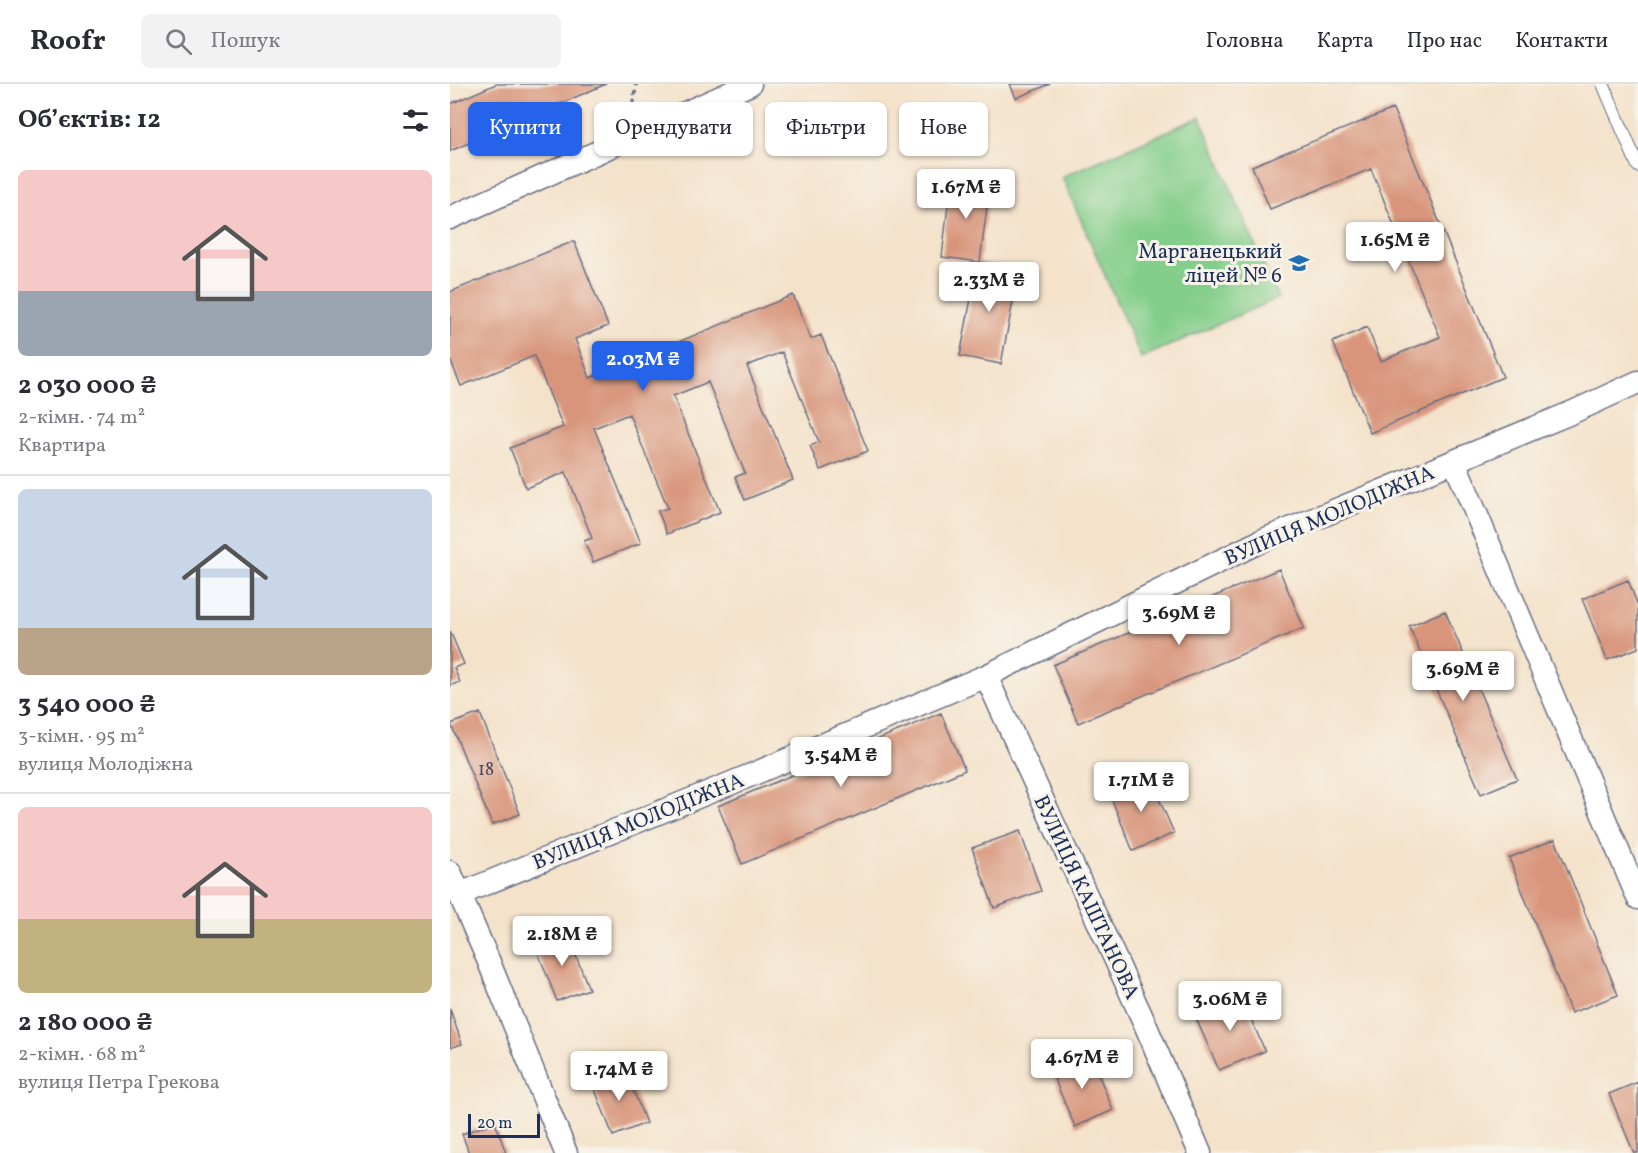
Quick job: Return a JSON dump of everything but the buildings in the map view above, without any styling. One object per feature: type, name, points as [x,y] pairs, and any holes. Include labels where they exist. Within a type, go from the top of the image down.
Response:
[{"type":"street","points":[[450,218],[750,84]]},
{"type":"street","name":"ВУЛИЦЯ МОЛОДІЖНА","points":[[460,894],[986,676],[1261,541],[1573,412],[1638,381]]},
{"type":"street","points":[[1454,461],[1638,898]]},
{"type":"street","name":"ВУЛИЦЯ КАШТАНОВА","points":[[986,676],[1145,1024],[1200,1153]]},
{"type":"street","points":[[450,872],[566,1153]]},
{"type":"lane","points":[[1603,84],[1638,166]]},
{"type":"green space","points":[[1200,117],[1278,298],[1141,358],[1062,177]]},
{"type":"place","name":"Марганецький ліцей № 6","points":[[1299,263]]}]
